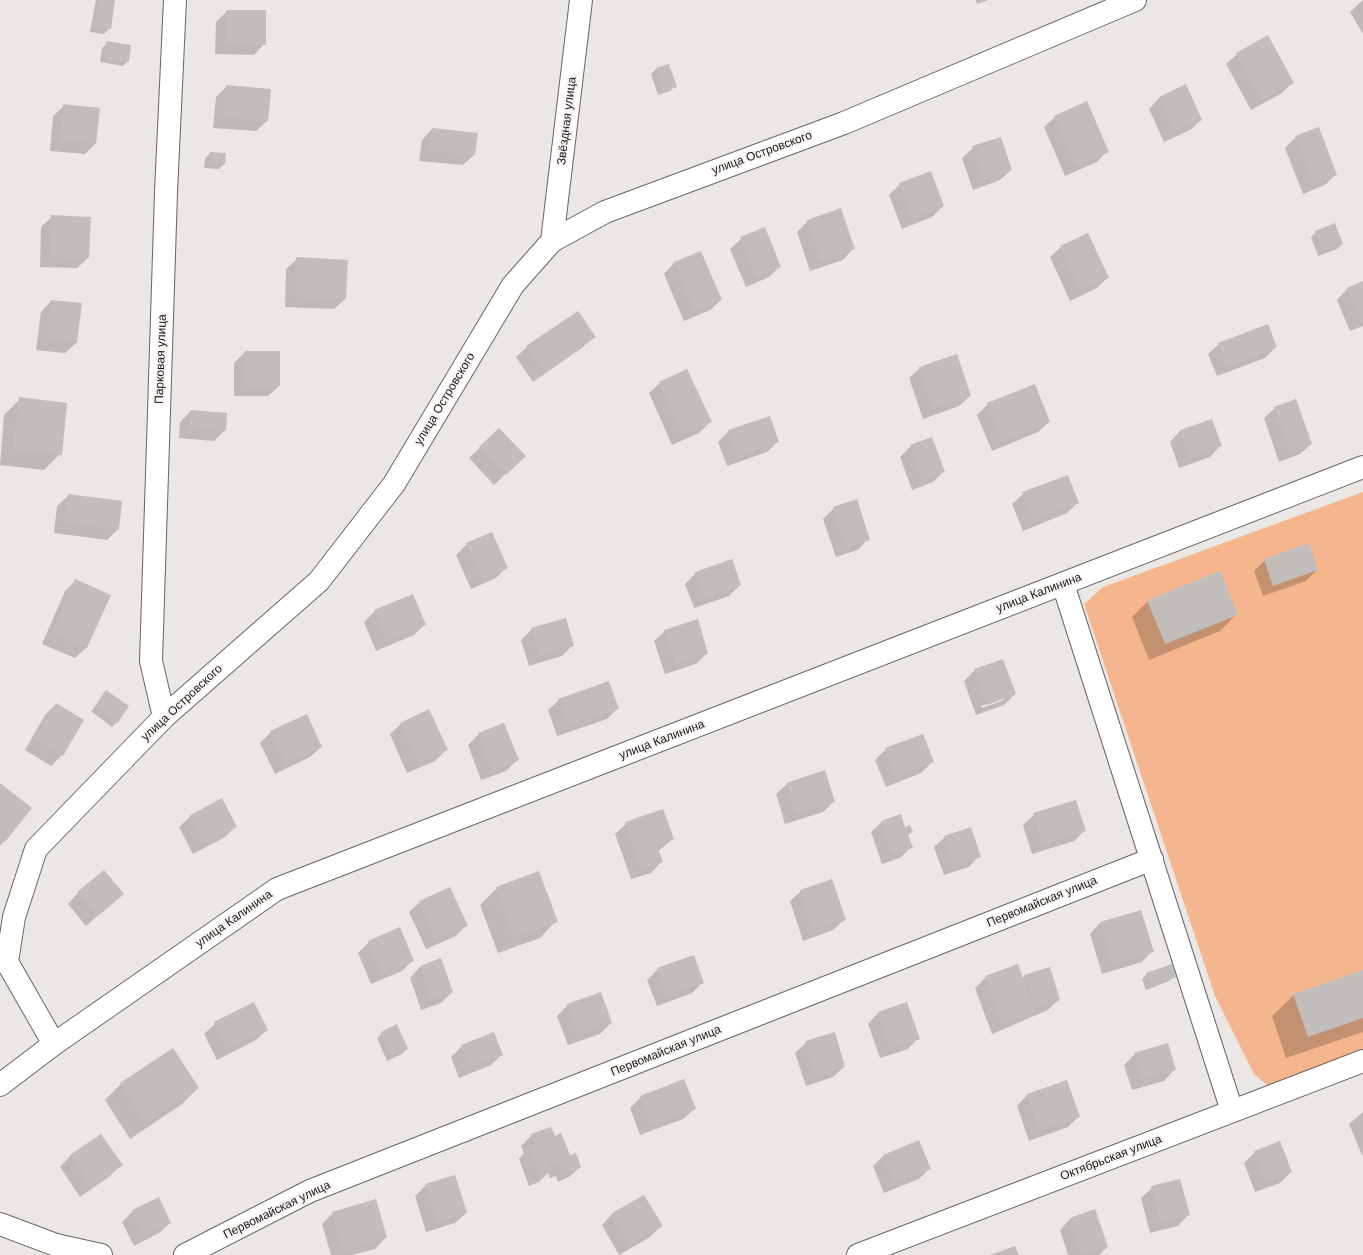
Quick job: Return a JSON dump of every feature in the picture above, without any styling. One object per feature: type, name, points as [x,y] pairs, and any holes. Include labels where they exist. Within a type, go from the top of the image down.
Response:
[{"type":"street","name":"Парковая улица","points":[[164,717],[151,661],[166,192],[175,0]]},
{"type":"street","name":"Звёздная улица","points":[[552,241],[582,0]]},
{"type":"street","name":"улица Островского","points":[[54,1044],[7,962],[14,917],[36,849],[164,717],[319,581],[394,484],[513,285],[552,241],[605,212],[844,123],[1135,0]]},
{"type":"street","name":"улица Калинина","points":[[0,1085],[54,1044],[277,889],[1363,467]]},
{"type":"street","points":[[1063,584],[1232,1111]]},
{"type":"street","name":"Первомайская улица","points":[[185,1255],[310,1191],[1152,858]]},
{"type":"street","name":"Октябрьская улица","points":[[858,1255],[1363,1061]]},
{"type":"street","points":[[0,1224],[56,1245],[100,1255]]},
{"type":"shaded area","points":[[1363,492],[1363,1052],[1269,1087],[1254,1074],[1215,996],[1084,604],[1103,587]]},
{"type":"building","points":[[98,0],[115,0],[111,29],[95,27]]},
{"type":"building","points":[[226,10],[266,10],[266,45],[226,44]]},
{"type":"building","points":[[1268,35],[1294,83],[1262,100],[1236,53]]},
{"type":"building","points":[[106,41],[131,45],[129,62],[104,58]]},
{"type":"building","points":[[669,64],[677,87],[663,91],[656,68]]},
{"type":"building","points":[[1186,84],[1202,120],[1174,132],[1159,97]]},
{"type":"building","points":[[226,85],[271,89],[268,121],[223,117]]},
{"type":"building","points":[[1087,101],[1109,152],[1076,166],[1054,116]]},
{"type":"building","points":[[63,104],[100,108],[96,144],[60,140]]},
{"type":"building","points":[[1319,127],[1337,175],[1314,184],[1295,136]]},
{"type":"building","points":[[432,128],[478,133],[475,155],[429,150]]},
{"type":"building","points":[[1001,137],[1012,170],[983,180],[972,146]]},
{"type":"building","points":[[210,152],[226,153],[225,164],[209,164]]},
{"type":"building","points":[[931,171],[944,206],[913,219],[899,183]]},
{"type":"building","points":[[841,208],[855,249],[821,261],[807,220]]},
{"type":"building","points":[[51,215],[91,217],[89,258],[50,257]]},
{"type":"building","points":[[1335,223],[1343,244],[1323,252],[1315,231]]},
{"type":"building","points":[[765,227],[781,267],[757,277],[740,237]]},
{"type":"building","points":[[1088,233],[1109,278],[1081,291],[1060,246]]},
{"type":"building","points":[[701,251],[722,300],[695,312],[674,262]]},
{"type":"building","points":[[296,257],[348,260],[346,299],[295,297]]},
{"type":"building","points":[[1363,281],[1363,320],[1361,321],[1347,288]]},
{"type":"building","points":[[51,300],[82,303],[77,343],[46,339]]},
{"type":"building","points":[[578,311],[596,337],[544,372],[526,346]]},
{"type":"building","points":[[1268,324],[1277,347],[1227,367],[1218,343]]},
{"type":"building","points":[[245,351],[280,351],[280,386],[245,386]]},
{"type":"building","points":[[957,354],[971,396],[933,409],[919,367]]},
{"type":"building","points":[[687,369],[712,422],[683,435],[659,382]]},
{"type":"building","points":[[1035,384],[1050,422],[1002,442],[987,403]]},
{"type":"building","points":[[19,397],[67,403],[62,455],[13,449]]},
{"type":"building","points":[[1296,399],[1312,444],[1290,452],[1274,407]]},
{"type":"building","points":[[190,410],[227,413],[226,431],[189,428]]},
{"type":"building","points":[[770,416],[779,442],[737,457],[728,430]]},
{"type":"building","points":[[1212,419],[1222,446],[1189,458],[1180,430]]},
{"type":"building","points":[[499,428],[526,456],[506,475],[479,447]]},
{"type":"building","points":[[932,437],[945,472],[923,480],[910,445]]},
{"type":"building","points":[[1068,475],[1079,503],[1033,521],[1022,492]]},
{"type":"building","points":[[68,494],[122,501],[119,530],[64,523]]},
{"type":"building","points":[[857,499],[870,540],[846,548],[833,507]]},
{"type":"building","points":[[492,532],[508,568],[482,579],[466,543]]},
{"type":"building","points":[[1309,543],[1318,570],[1273,586],[1264,559]]},
{"type":"building","points":[[732,559],[741,585],[704,599],[695,572]]},
{"type":"building","points":[[1220,571],[1238,615],[1165,644],[1147,600]]},
{"type":"building","points":[[75,579],[111,595],[87,648],[52,633]]},
{"type":"building","points":[[413,594],[426,625],[387,641],[374,610]]},
{"type":"building","points":[[566,618],[574,646],[539,656],[531,628]]},
{"type":"building","points":[[698,619],[708,654],[675,664],[664,630]]},
{"type":"building","points":[[1003,659],[1016,694],[987,705],[974,669]]},
{"type":"building","points":[[609,681],[619,709],[568,726],[558,699]]},
{"type":"building","points":[[106,690],[129,706],[118,723],[95,706]]},
{"type":"building","points":[[56,703],[84,720],[63,756],[34,739]]},
{"type":"building","points":[[429,709],[448,750],[418,763],[400,723]]},
{"type":"building","points":[[307,714],[322,747],[286,764],[270,731]]},
{"type":"building","points":[[504,723],[519,760],[492,771],[478,733]]},
{"type":"building","points":[[923,734],[934,762],[896,777],[885,748]]},
{"type":"building","points":[[825,770],[835,802],[796,814],[786,783]]},
{"type":"building","points":[[0,783],[32,808],[5,842],[0,839]]},
{"type":"building","points":[[222,798],[237,827],[204,844],[189,816]]},
{"type":"building","points":[[1076,800],[1086,831],[1043,844],[1033,813]]},
{"type":"building","points":[[663,809],[674,839],[657,845],[663,862],[642,870],[625,822]]},
{"type":"building","points":[[901,814],[905,827],[910,825],[913,832],[908,834],[913,848],[892,854],[881,821]]},
{"type":"building","points":[[971,827],[981,857],[954,866],[944,836]]},
{"type":"building","points":[[104,870],[124,894],[98,916],[77,892]]},
{"type":"building","points":[[539,871],[558,922],[514,938],[496,887]]},
{"type":"building","points":[[832,879],[846,920],[813,931],[800,890]]},
{"type":"building","points":[[450,887],[468,926],[436,939],[419,901]]},
{"type":"building","points":[[1141,910],[1154,952],[1113,965],[1100,922]]},
{"type":"building","points":[[400,927],[414,961],[382,974],[368,941]]},
{"type":"building","points":[[694,955],[704,983],[667,996],[657,968]]},
{"type":"building","points":[[441,958],[453,992],[432,1000],[420,966]]},
{"type":"building","points":[[1018,964],[1035,1012],[1003,1024],[985,976]]},
{"type":"building","points":[[1172,964],[1176,977],[1151,986],[1146,973]]},
{"type":"building","points":[[1050,967],[1060,1000],[1035,1008],[1024,975]]},
{"type":"building","points":[[1363,970],[1363,1018],[1308,1037],[1293,994]]},
{"type":"building","points":[[601,992],[612,1023],[578,1035],[567,1004]]},
{"type":"building","points":[[254,1002],[268,1030],[228,1050],[214,1022]]},
{"type":"building","points":[[907,1002],[920,1039],[890,1049],[878,1012]]},
{"type":"building","points":[[397,1024],[408,1049],[392,1057],[381,1032]]},
{"type":"building","points":[[494,1032],[503,1055],[470,1068],[461,1045]]},
{"type":"building","points":[[835,1032],[845,1067],[816,1076],[805,1041]]},
{"type":"building","points":[[1168,1043],[1176,1070],[1143,1080],[1134,1053]]},
{"type":"building","points":[[173,1048],[199,1088],[147,1123],[120,1083]]},
{"type":"building","points":[[684,1079],[696,1109],[651,1126],[640,1096]]},
{"type":"building","points":[[1067,1080],[1080,1117],[1039,1131],[1027,1094]]},
{"type":"building","points":[[551,1127],[555,1136],[561,1133],[570,1155],[576,1153],[581,1167],[569,1172],[567,1166],[561,1169],[558,1160],[548,1164],[551,1172],[540,1177],[529,1147],[535,1144],[531,1134]]},
{"type":"building","points":[[101,1134],[123,1165],[91,1187],[70,1155]]},
{"type":"building","points":[[919,1140],[931,1169],[894,1183],[883,1155]]},
{"type":"building","points":[[1280,1141],[1292,1172],[1266,1182],[1254,1151]]},
{"type":"building","points":[[455,1175],[467,1213],[437,1222],[425,1184]]},
{"type":"building","points":[[1180,1179],[1190,1215],[1161,1223],[1151,1186]]},
{"type":"building","points":[[644,1195],[663,1226],[630,1245],[612,1213]]},
{"type":"building","points":[[159,1197],[171,1223],[144,1236],[132,1210]]},
{"type":"building","points":[[376,1199],[387,1238],[343,1251],[332,1212]]},
{"type":"building","points":[[1095,1209],[1108,1247],[1082,1255],[1070,1218]]},
{"type":"building","points":[[1015,1246],[1019,1255],[990,1255]]}]
